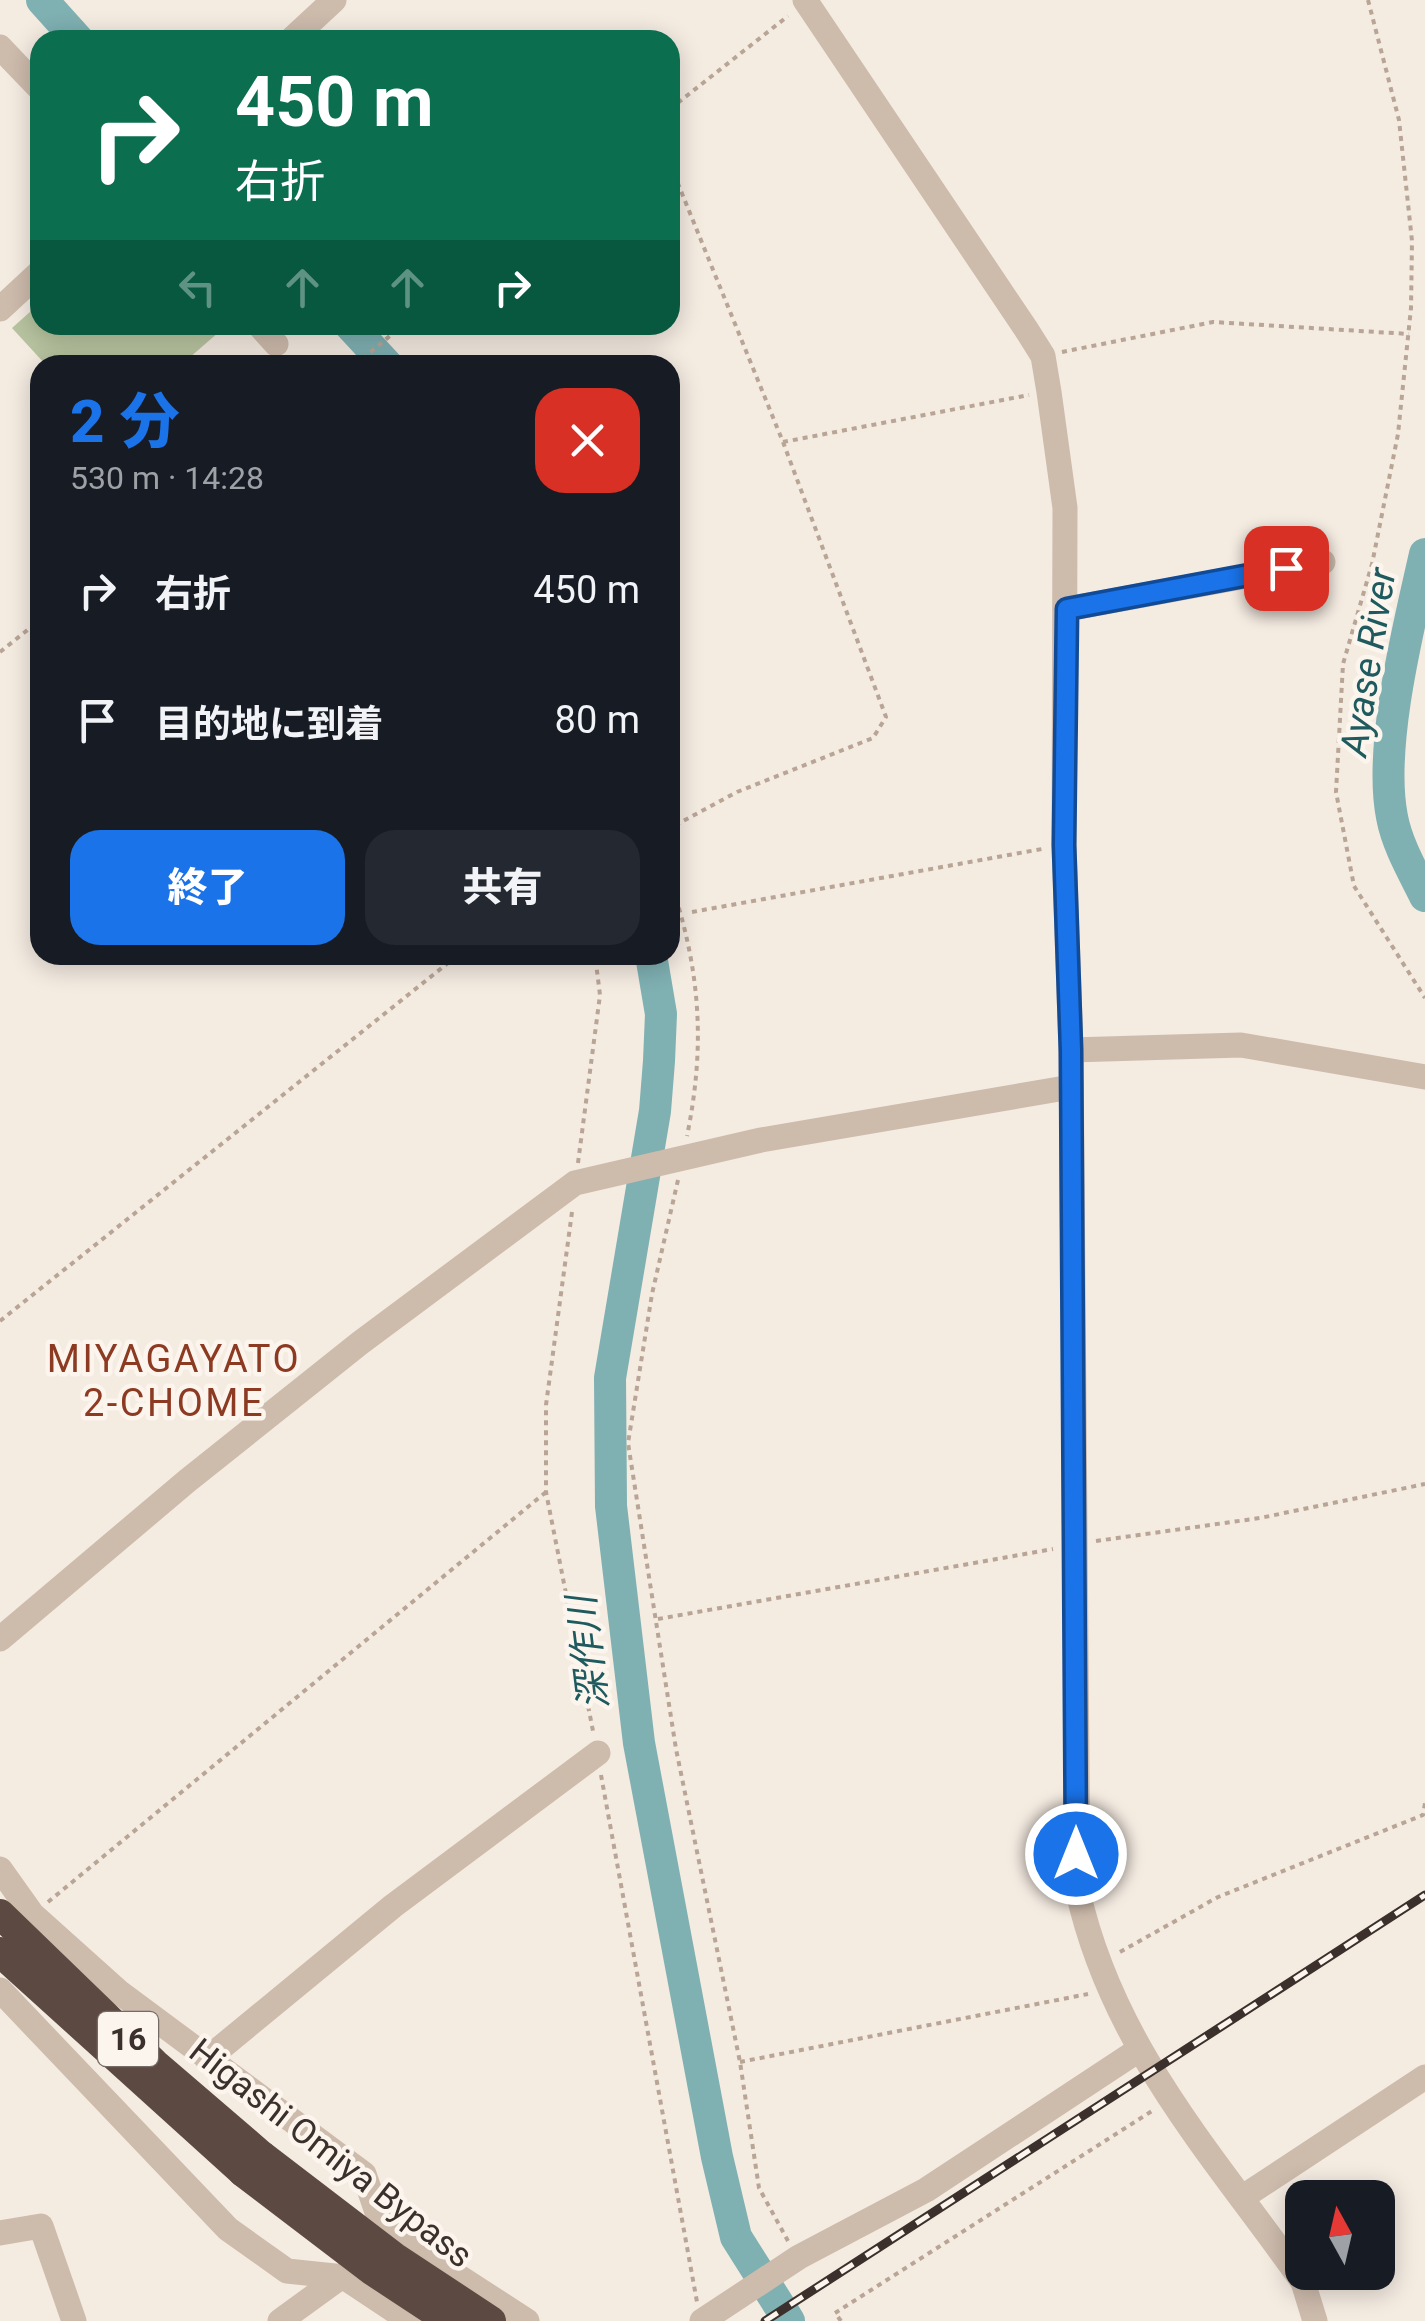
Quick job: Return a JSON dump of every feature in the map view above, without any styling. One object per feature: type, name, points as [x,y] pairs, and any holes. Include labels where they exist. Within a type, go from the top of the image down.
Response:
[{"type":"highway","name":"Higashi Omiya Bypass","points":[[0,1914],[253,2164],[394,2257],[488,2309]]},
{"type":"highway","name":"Higashi Omiya Bypass","points":[[0,1952],[253,2164],[373,2271],[449,2321]]},
{"type":"street","points":[[302,30],[332,1]]},
{"type":"street","points":[[806,1],[1043,356],[1066,508],[1064,845],[1071,1050],[1078,1892],[1101,1962],[1138,2051],[1303,2282],[1316,2321]]},
{"type":"street","points":[[0,47],[30,78]]},
{"type":"street","points":[[0,309],[30,281]]},
{"type":"street","points":[[1067,609],[1323,562]]},
{"type":"street","points":[[1071,1050],[1242,1045],[1425,1077]]},
{"type":"street","points":[[0,1640],[346,1354],[575,1183],[762,1140],[1070,1087]]},
{"type":"street","points":[[208,2059],[392,1906],[598,1753]]},
{"type":"street","points":[[0,1869],[32,1914],[119,1992],[364,2174],[382,2227],[488,2309],[527,2321]]},
{"type":"street","points":[[0,1990],[228,2229],[288,2271],[344,2277],[410,2321]]},
{"type":"street","points":[[707,2317],[794,2261],[926,2190],[1138,2051]]},
{"type":"street","points":[[1243,2197],[1425,2077]]},
{"type":"street","points":[[0,2233],[41,2226],[74,2321]]},
{"type":"street","points":[[280,2321],[344,2277],[382,2227]]},
{"type":"street","points":[[459,2321],[488,2309]]},
{"type":"path","points":[[1368,0],[1399,120],[1412,241],[1398,434],[1376,545],[1343,664],[1336,792],[1354,886],[1425,998]]},
{"type":"path","points":[[680,101],[806,1]]},
{"type":"path","points":[[680,189],[783,442],[886,716],[873,738],[737,792],[680,823]]},
{"type":"path","points":[[1043,356],[1213,322],[1408,334]]},
{"type":"path","points":[[367,355],[391,335]]},
{"type":"path","points":[[783,442],[1049,392]]},
{"type":"path","points":[[0,652],[30,628]]},
{"type":"path","points":[[692,912],[1064,845]]},
{"type":"path","points":[[680,918],[699,991],[694,1100],[652,1294],[628,1443],[676,1749],[740,2062],[759,2188],[794,2261]]},
{"type":"path","points":[[0,1322],[446,965]]},
{"type":"path","points":[[597,965],[600,995],[546,1405],[546,1492],[598,1753],[689,2273],[707,2317]]},
{"type":"path","points":[[658,1618],[1260,1518],[1425,1484]]},
{"type":"path","points":[[32,1914],[546,1492]]},
{"type":"path","points":[[1101,1962],[1218,1896],[1423,1815],[1425,1803]]},
{"type":"path","points":[[740,2062],[1112,1990]]},
{"type":"path","points":[[841,2321],[836,2313],[1170,2100]]},
{"type":"green space","points":[[30,312],[30,335],[216,335],[192,355],[37,355],[12,328]]},
{"type":"waterway","name":"深作川","points":[[42,0],[69,30]]},
{"type":"waterway","name":"深作川","points":[[359,335],[378,355]]},
{"type":"waterway","name":"Ayase River","points":[[1425,554],[1397,686],[1389,756],[1389,788],[1397,837],[1425,896]]},
{"type":"waterway","name":"深作川","points":[[653,965],[661,1014],[659,1061],[655,1111],[610,1378],[611,1506],[639,1743],[717,2157],[736,2237],[789,2321]]},
{"type":"railway","points":[[765,2321],[1425,1895]]},
{"type":"district","name":"MIYAGAYATO 2-CHOME","points":[[174,1381]]},
{"type":"route","points":[[1076,1854],[1071,1050],[1064,845],[1067,609],[1286,568]]}]
